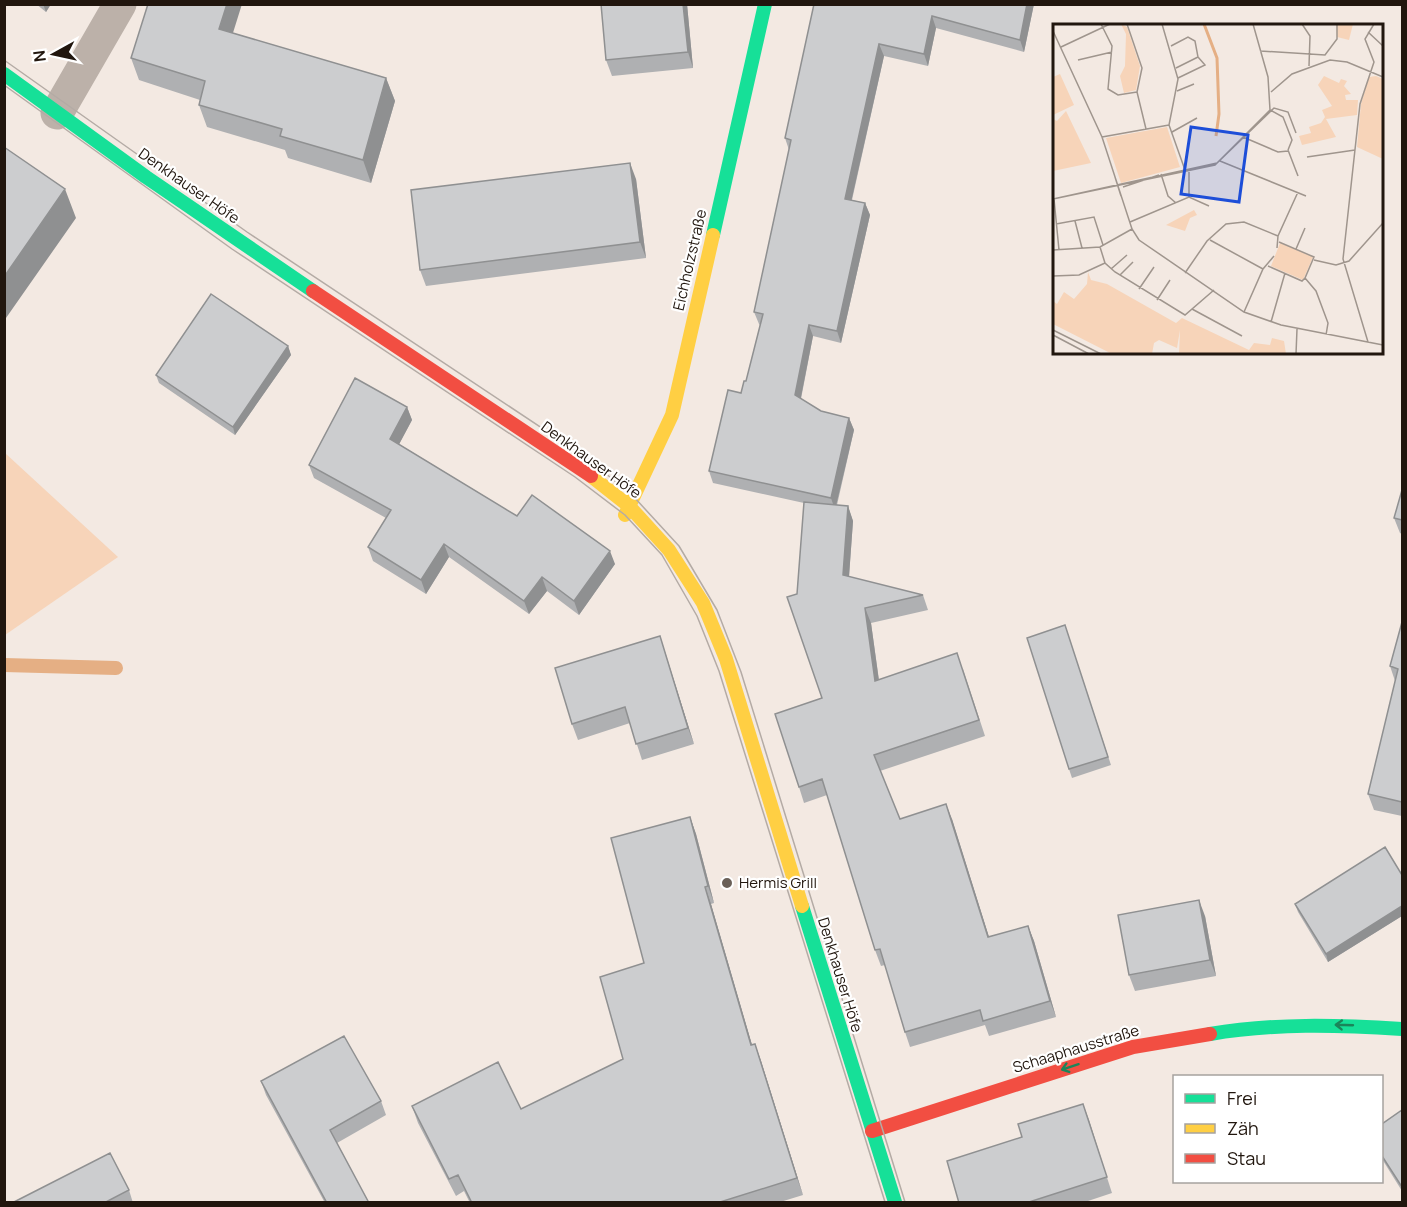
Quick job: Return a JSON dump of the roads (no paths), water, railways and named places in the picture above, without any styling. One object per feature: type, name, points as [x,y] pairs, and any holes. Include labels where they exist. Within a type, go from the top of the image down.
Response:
[{"type":"street","points":[[57,113],[120,4]]},
{"type":"street","name":"Eichholzstraße","points":[[627,510],[672,415],[765,4]]},
{"type":"street","name":"Denkhauser Höfe","points":[[4,74],[241,242],[581,469],[669,550],[703,603],[726,659],[895,1203]]},
{"type":"street","name":"Schaaphausstraße","points":[[872,1131],[1133,1047],[1239,1029],[1342,1025],[1402,1029]]},
{"type":"waterway","points":[[4,665],[116,668]]},
{"type":"tram line","points":[[4,60],[247,232],[587,458],[634,497],[679,546],[717,610],[741,672],[905,1202]]},
{"type":"tram line","points":[[4,85],[232,249],[575,477],[625,515],[662,555],[697,616],[719,671],[885,1202]]},
{"type":"place","name":"Hermis Grill","points":[[727,883]]}]
